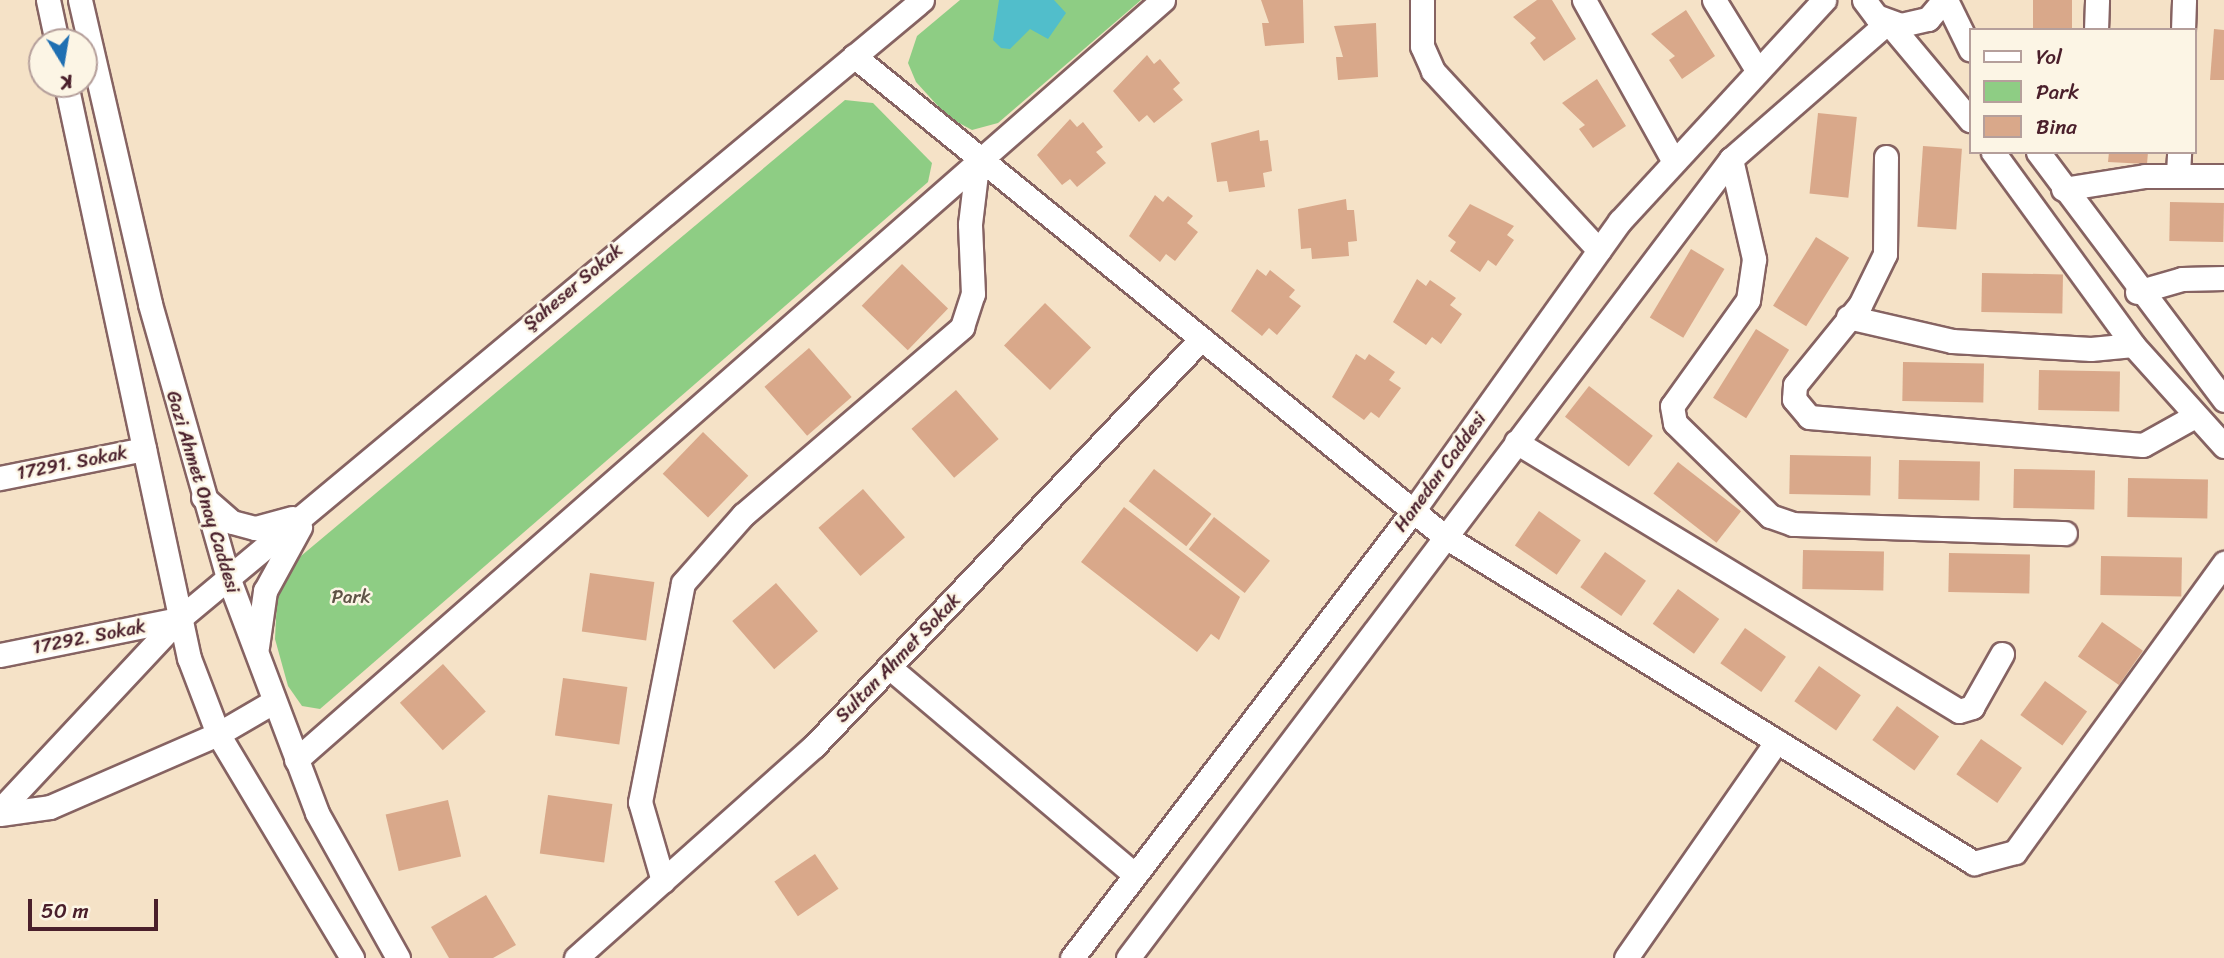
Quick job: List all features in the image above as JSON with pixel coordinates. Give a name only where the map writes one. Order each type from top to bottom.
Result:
[{"type":"street","points":[[48,0],[54,28]]},
{"type":"street","name":"Gazi Ahmet Onay Caddesi","points":[[80,0],[201,496],[273,702],[333,848],[398,958]]},
{"type":"street","name":"Şaheser Sokak","points":[[0,812],[178,619],[922,0]]},
{"type":"street","points":[[296,760],[978,157],[1163,0]]},
{"type":"street","points":[[1422,0],[1422,46],[1433,71],[1599,250]]},
{"type":"street","points":[[1584,0],[1674,162]]},
{"type":"street","points":[[1714,0],[1758,70]]},
{"type":"street","name":"Hanedan Caddesi","points":[[1072,958],[1413,511],[1599,250],[1674,162],[1824,0]]},
{"type":"street","points":[[1864,0],[1888,22],[1968,118]]},
{"type":"street","points":[[1128,958],[1731,159],[1888,22],[1915,24],[1945,0],[1968,45]]},
{"type":"street","points":[[2096,28],[2097,0]]},
{"type":"street","points":[[2183,28],[2184,0]]},
{"type":"street","points":[[854,56],[1444,536],[1975,863],[1996,861],[2015,852],[2224,563]]},
{"type":"street","name":"Gazi Ahmet Onay Caddesi","points":[[69,98],[178,619],[218,734],[352,958]]},
{"type":"street","points":[[1994,154],[2133,345],[2224,446]]},
{"type":"street","points":[[2039,154],[2137,292],[2224,400]]},
{"type":"street","points":[[663,881],[640,802],[683,583],[743,515],[962,327],[973,294],[970,224],[978,157]]},
{"type":"street","points":[[1886,157],[1885,254],[1848,317],[1795,385],[1794,399],[1809,417],[2143,445],[2196,416]]},
{"type":"street","points":[[1731,159],[1754,259],[1748,300],[1671,407],[1675,423],[1770,516],[1793,524],[2065,533]]},
{"type":"street","points":[[2063,189],[2178,163],[2224,176]]},
{"type":"street","points":[[2137,292],[2182,279],[2224,278]]},
{"type":"street","points":[[1848,317],[1952,341],[2091,349],[2133,345]]},
{"type":"street","name":"Sultan Ahmet Sokak","points":[[576,958],[814,746],[1202,339]]},
{"type":"street","points":[[1516,442],[1959,711],[1972,707],[2002,654]]},
{"type":"street","name":"17291. Sokak","points":[[0,478],[144,449]]},
{"type":"street","points":[[201,496],[232,522],[255,528],[311,510]]},
{"type":"street","points":[[257,657],[265,591],[311,510]]},
{"type":"street","name":"17292. Sokak","points":[[0,655],[178,619]]},
{"type":"street","points":[[889,667],[1135,875]]},
{"type":"street","points":[[0,812],[50,807],[218,734],[273,702]]},
{"type":"street","points":[[1626,958],[1777,741]]},
{"type":"green space","points":[[960,0],[1141,0],[998,123],[972,130],[948,117],[916,82],[908,63],[917,36]]},
{"type":"green space","name":"Park","points":[[845,100],[873,103],[932,163],[928,182],[320,709],[302,706],[288,686],[275,639],[277,599],[295,561]]},
{"type":"water","points":[[999,0],[1054,0],[1066,13],[1048,39],[1030,29],[1010,49],[1001,48],[993,40]]},
{"type":"building","points":[[1261,0],[1303,0],[1304,43],[1265,46],[1262,23],[1269,23]]},
{"type":"building","points":[[1537,0],[1552,0],[1576,39],[1544,61],[1530,43],[1536,38],[1513,17]]},
{"type":"building","points":[[2033,0],[2072,0],[2072,28],[2033,28]]},
{"type":"building","points":[[1686,10],[1715,56],[1682,79],[1669,60],[1675,56],[1651,34]]},
{"type":"building","points":[[1376,23],[1378,77],[1338,80],[1336,57],[1343,57],[1334,26]]},
{"type":"building","points":[[2214,29],[2224,30],[2224,80],[2210,80]]},
{"type":"building","points":[[1147,55],[1154,64],[1160,59],[1180,83],[1173,89],[1183,100],[1154,123],[1147,115],[1139,122],[1113,91]]},
{"type":"building","points":[[1597,79],[1626,126],[1593,148],[1579,129],[1585,125],[1562,103]]},
{"type":"building","points":[[1818,113],[1857,117],[1848,198],[1810,194]]},
{"type":"building","points":[[1070,119],[1077,127],[1083,122],[1103,147],[1096,152],[1106,163],[1077,187],[1070,179],[1062,185],[1037,155]]},
{"type":"building","points":[[1259,130],[1260,141],[1268,140],[1272,171],[1263,173],[1265,187],[1229,192],[1227,181],[1217,182],[1211,143]]},
{"type":"building","points":[[1923,146],[1962,149],[1956,230],[1917,227]]},
{"type":"building","points":[[2109,154],[2148,154],[2147,164],[2108,162]]},
{"type":"building","points":[[1155,195],[1163,202],[1168,196],[1193,216],[1187,223],[1198,232],[1175,261],[1166,254],[1160,262],[1129,236]]},
{"type":"building","points":[[1346,199],[1347,210],[1354,210],[1357,241],[1348,242],[1349,256],[1312,259],[1311,248],[1301,249],[1298,209]]},
{"type":"building","points":[[2170,202],[2224,203],[2223,242],[2169,241]]},
{"type":"building","points":[[1470,204],[1514,226],[1507,235],[1514,240],[1496,266],[1488,260],[1480,272],[1450,251],[1456,242],[1448,236]]},
{"type":"building","points":[[1816,237],[1849,258],[1806,326],[1773,306]]},
{"type":"building","points":[[1691,249],[1724,269],[1683,338],[1650,318]]},
{"type":"building","points":[[902,264],[948,308],[908,350],[862,306]]},
{"type":"building","points":[[1257,269],[1266,276],[1270,270],[1295,290],[1289,297],[1301,306],[1277,335],[1269,328],[1262,336],[1231,311]]},
{"type":"building","points":[[1982,273],[2063,274],[2062,313],[1981,312]]},
{"type":"building","points":[[1417,279],[1426,286],[1430,280],[1456,298],[1450,305],[1462,314],[1441,344],[1432,337],[1426,345],[1393,322]]},
{"type":"building","points":[[1045,303],[1091,347],[1050,390],[1004,345]]},
{"type":"building","points":[[1756,329],[1789,350],[1746,418],[1713,398]]},
{"type":"building","points":[[809,348],[852,397],[807,436],[764,387]]},
{"type":"building","points":[[1356,354],[1365,360],[1369,354],[1395,372],[1389,380],[1401,388],[1379,418],[1371,412],[1364,420],[1332,397]]},
{"type":"building","points":[[1903,362],[1984,363],[1983,402],[1902,401]]},
{"type":"building","points":[[2039,370],[2120,371],[2119,411],[2038,410]]},
{"type":"building","points":[[1589,386],[1653,436],[1629,467],[1565,417]]},
{"type":"building","points":[[956,390],[999,439],[954,478],[911,429]]},
{"type":"building","points":[[703,432],[748,476],[708,517],[663,474]]},
{"type":"building","points":[[1790,455],[1871,456],[1870,495],[1789,494]]},
{"type":"building","points":[[1899,460],[1980,461],[1979,500],[1898,499]]},
{"type":"building","points":[[1678,462],[1741,511],[1716,543],[1653,494]]},
{"type":"building","points":[[1154,469],[1212,514],[1186,546],[1129,501]]},
{"type":"building","points":[[2014,469],[2095,470],[2094,509],[2013,508]]},
{"type":"building","points":[[2128,478],[2208,479],[2207,518],[2127,517]]},
{"type":"building","points":[[863,489],[905,537],[860,576],[818,528]]},
{"type":"building","points":[[1124,507],[1240,597],[1219,640],[1211,634],[1197,652],[1081,562]]},
{"type":"building","points":[[1539,511],[1581,540],[1557,575],[1515,545]]},
{"type":"building","points":[[1214,517],[1270,561],[1245,593],[1189,549]]},
{"type":"building","points":[[1803,550],[1884,551],[1883,590],[1802,589]]},
{"type":"building","points":[[1605,552],[1646,581],[1621,616],[1580,587]]},
{"type":"building","points":[[1949,553],[2030,554],[2029,593],[1948,592]]},
{"type":"building","points":[[2101,556],[2182,557],[2181,596],[2100,595]]},
{"type":"building","points":[[590,573],[654,582],[646,640],[582,631]]},
{"type":"building","points":[[776,583],[818,631],[774,669],[732,621]]},
{"type":"building","points":[[1678,589],[1719,619],[1694,654],[1653,624]]},
{"type":"building","points":[[2102,622],[2143,651],[2119,685],[2078,656]]},
{"type":"building","points":[[1745,628],[1786,657],[1761,692],[1720,663]]},
{"type":"building","points":[[443,664],[486,712],[443,750],[400,703]]},
{"type":"building","points":[[1819,666],[1861,695],[1836,730],[1794,701]]},
{"type":"building","points":[[563,678],[627,687],[619,744],[555,735]]},
{"type":"building","points":[[2045,681],[2087,712],[2062,746],[2020,715]]},
{"type":"building","points":[[1897,706],[1939,737],[1914,771],[1872,740]]},
{"type":"building","points":[[1981,739],[2022,768],[1997,803],[1956,774]]},
{"type":"building","points":[[548,795],[612,804],[604,862],[540,853]]},
{"type":"building","points":[[448,800],[461,857],[399,871],[386,814]]},
{"type":"building","points":[[815,854],[838,889],[798,916],[774,881]]},
{"type":"building","points":[[486,895],[516,945],[493,958],[449,958],[431,927]]}]
